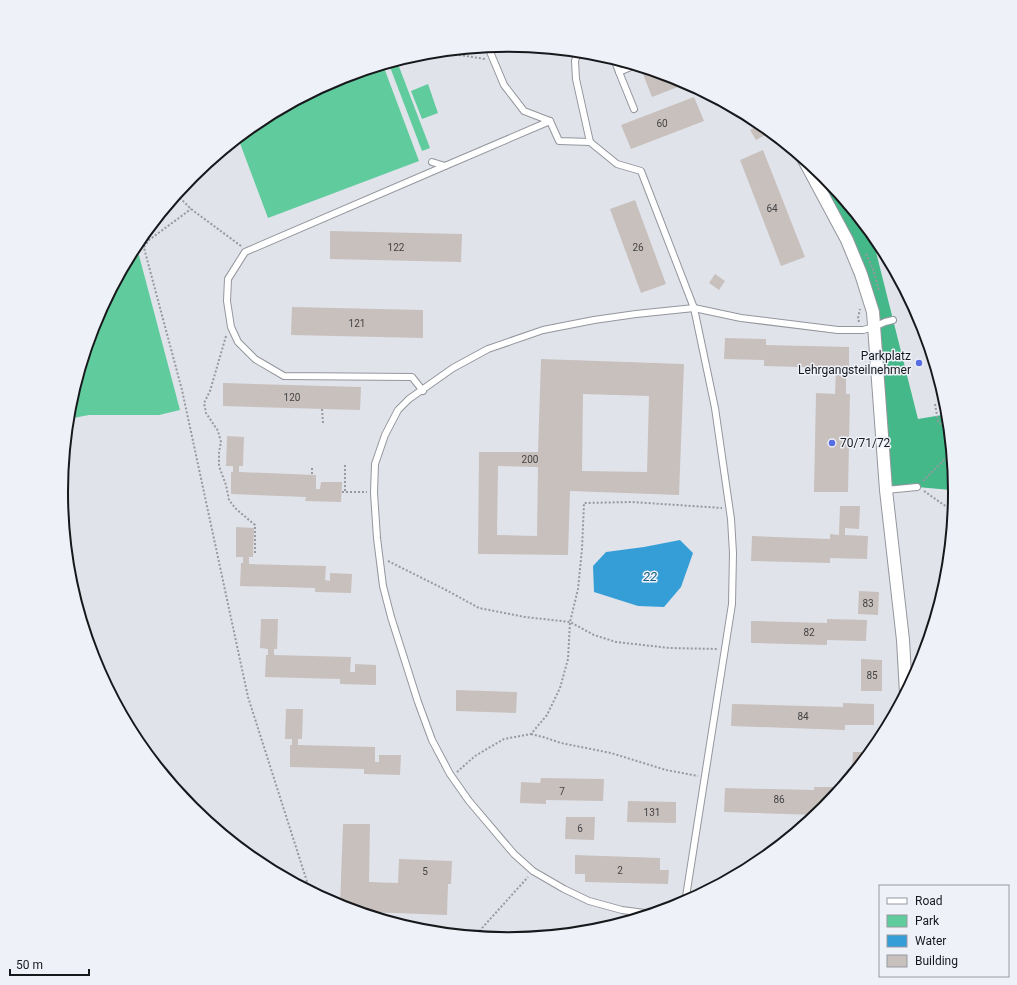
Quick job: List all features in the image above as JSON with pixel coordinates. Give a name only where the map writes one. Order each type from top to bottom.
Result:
[{"type":"street","points":[[810,172],[850,247],[861,274],[873,312],[868,329],[903,640],[905,684]]},
{"type":"lane","points":[[490,53],[504,85],[524,111],[550,122],[559,140],[590,142],[617,164],[641,171],[694,308],[715,408],[730,508],[733,553],[732,604],[686,895]]},
{"type":"lane","points":[[576,57],[576,79],[590,142]]},
{"type":"lane","points":[[616,65],[634,109]]},
{"type":"lane","points":[[619,72],[627,68]]},
{"type":"lane","points":[[423,390],[412,378],[284,376],[255,359],[238,342],[232,326],[227,301],[228,279],[245,252],[550,122]]},
{"type":"lane","points":[[432,162],[445,166]]},
{"type":"lane","points":[[641,913],[622,910],[589,901],[533,872],[514,854],[469,801],[452,777],[432,740],[418,702],[391,617],[383,586],[377,538],[374,493],[375,464],[385,435],[398,410],[409,400],[453,368],[488,349],[543,330],[594,320],[694,308],[741,318],[838,330],[868,329],[893,320]]},
{"type":"lane","points":[[886,490],[917,487]]},
{"type":"path","points":[[460,55],[483,59],[492,57]]},
{"type":"path","points":[[180,198],[191,209],[248,251]]},
{"type":"path","points":[[191,209],[149,240],[144,248],[182,390],[248,696],[308,885]]},
{"type":"path","points":[[862,305],[858,318],[868,329]]},
{"type":"path","points":[[231,321],[210,391],[204,403],[206,413],[218,430],[221,442],[219,466],[226,485],[228,500],[255,525],[255,554]]},
{"type":"path","points":[[935,404],[938,421],[944,427]]},
{"type":"path","points":[[322,409],[323,423]]},
{"type":"path","points":[[947,457],[917,487],[948,508]]},
{"type":"path","points":[[345,465],[345,492]]},
{"type":"path","points":[[312,466],[312,474]]},
{"type":"path","points":[[342,492],[374,493]]},
{"type":"path","points":[[531,734],[547,715],[560,688],[568,659],[570,622],[578,589],[584,503],[632,502],[730,508]]},
{"type":"path","points":[[379,557],[479,608],[525,617],[570,622],[594,634],[616,642],[670,648],[725,649]]},
{"type":"path","points":[[452,777],[475,756],[504,739],[531,734],[612,753],[666,770],[705,778]]},
{"type":"path","points":[[479,932],[533,872]]},
{"type":"green space","points":[[399,66],[430,148],[422,151],[390,68]]},
{"type":"green space","points":[[385,70],[419,161],[268,218],[240,143],[288,111],[314,97],[367,75]]},
{"type":"green space","points":[[428,84],[438,113],[422,119],[411,91]]},
{"type":"green space","points":[[810,171],[840,202],[875,248],[918,419],[942,415],[948,464],[949,490],[917,487],[886,490],[874,327],[861,274]]},
{"type":"green space","points":[[139,254],[180,410],[159,415],[89,415],[74,418],[83,378],[91,351],[113,298]]},
{"type":"water","name":"22","points":[[680,540],[693,553],[681,587],[664,607],[638,606],[594,592],[593,566],[606,552]]},
{"type":"building","points":[[643,74],[650,75],[679,87],[652,97]]},
{"type":"building","points":[[694,97],[704,121],[631,149],[621,125]]},
{"type":"building","points":[[755,127],[766,135],[756,140],[750,130]]},
{"type":"building","points":[[763,150],[805,257],[781,266],[740,160]]},
{"type":"building","points":[[635,200],[666,284],[641,293],[610,209]]},
{"type":"building","points":[[330,231],[462,234],[461,262],[330,259]]},
{"type":"building","points":[[715,274],[725,281],[719,290],[709,283]]},
{"type":"building","points":[[292,307],[423,310],[423,338],[291,335]]},
{"type":"building","name":"70/71/72","points":[[725,338],[766,339],[766,345],[849,347],[849,368],[846,367],[846,394],[850,394],[848,492],[814,492],[816,393],[835,394],[836,368],[764,366],[764,360],[724,359]]},
{"type":"building","points":[[541,359],[684,364],[679,495],[570,491],[568,555],[478,554],[479,452],[538,452]],"holes":[[[583,394],[649,396],[647,472],[582,471]],[[498,466],[538,467],[537,536],[497,535]]]},
{"type":"building","points":[[223,383],[361,387],[360,410],[223,406]]},
{"type":"building","points":[[227,436],[244,437],[243,466],[239,466],[239,472],[316,475],[316,489],[320,489],[321,482],[342,482],[341,502],[305,501],[306,497],[231,494],[231,472],[233,472],[233,466],[226,466]]},
{"type":"building","points":[[840,506],[860,506],[859,529],[845,528],[845,535],[868,536],[867,559],[830,558],[830,563],[751,561],[752,536],[830,539],[830,534],[839,535]]},
{"type":"building","points":[[236,527],[254,528],[253,557],[249,557],[249,564],[326,566],[325,580],[330,581],[330,573],[352,574],[351,593],[315,592],[315,588],[240,586],[241,563],[243,563],[243,557],[236,557]]},
{"type":"building","points":[[859,591],[879,592],[878,615],[858,614]]},
{"type":"building","points":[[261,619],[278,619],[277,649],[274,649],[274,655],[351,657],[350,672],[355,672],[355,664],[376,665],[376,685],[340,684],[340,679],[265,677],[266,655],[268,655],[268,649],[260,648]]},
{"type":"building","points":[[827,619],[867,620],[866,641],[827,640],[827,645],[751,643],[751,621],[827,623]]},
{"type":"building","points":[[861,659],[882,660],[882,691],[861,691]]},
{"type":"building","points":[[456,690],[517,692],[516,713],[456,711]]},
{"type":"building","points":[[843,703],[874,704],[874,725],[845,725],[845,730],[731,726],[732,704],[843,707]]},
{"type":"building","points":[[286,709],[303,709],[302,739],[298,739],[298,745],[375,747],[375,762],[379,762],[379,755],[401,755],[400,775],[364,774],[364,769],[290,767],[290,745],[292,745],[292,739],[285,739]]},
{"type":"building","points":[[853,752],[864,752],[858,761],[852,768]]},
{"type":"building","points":[[541,778],[604,779],[603,801],[546,800],[546,804],[520,803],[521,782],[540,783]]},
{"type":"building","points":[[814,787],[836,787],[809,815],[724,812],[725,788],[814,790]]},
{"type":"building","points":[[628,801],[676,802],[676,823],[627,822]]},
{"type":"building","points":[[566,817],[595,817],[594,840],[565,839]]},
{"type":"building","points":[[343,824],[370,824],[369,882],[398,883],[399,859],[452,861],[451,884],[448,884],[447,915],[375,912],[340,899]]},
{"type":"building","points":[[575,855],[660,858],[660,870],[669,870],[668,884],[585,882],[585,874],[575,874]]},
{"type":"place","name":"Parkplatz Lehrgangsteilnehmer","points":[[919,363]]},
{"type":"place","name":"70/71/72","points":[[832,443]]}]
